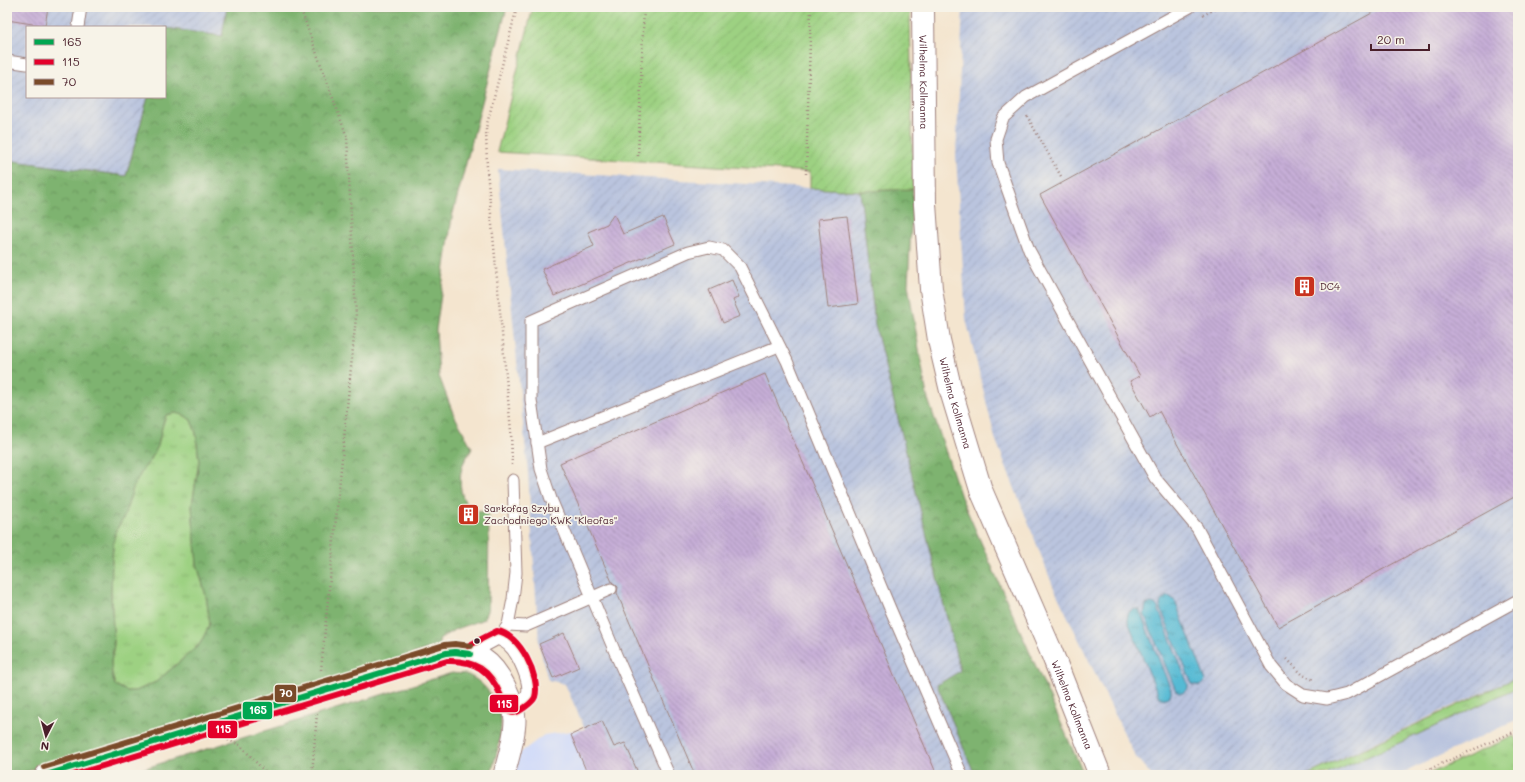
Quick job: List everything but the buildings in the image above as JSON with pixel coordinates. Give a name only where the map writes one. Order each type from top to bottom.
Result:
[{"type":"street","name":"Wilhelma Kollmanna","points":[[923,7],[926,223],[930,289],[938,340],[951,391],[981,490],[1051,651],[1100,775]]},
{"type":"street","points":[[46,775],[446,653],[455,652],[470,654],[482,659],[491,666],[505,687],[512,705],[514,727],[504,775]]},
{"type":"lane","points":[[78,26],[81,7]]},
{"type":"lane","points":[[1190,7],[1026,97],[1003,118],[996,139],[998,163],[1029,250],[1155,478],[1198,528],[1271,666],[1286,684],[1303,695],[1327,699],[1347,694],[1518,600]]},
{"type":"lane","points":[[7,61],[26,64]]},
{"type":"lane","points":[[669,775],[617,657],[541,469],[531,400],[531,321],[688,252],[710,247],[723,250],[740,267],[787,361],[962,775]]},
{"type":"lane","points":[[537,443],[779,346]]},
{"type":"lane","points":[[470,654],[498,639],[508,625],[511,614],[516,573],[513,480]]},
{"type":"lane","points":[[508,625],[526,626],[611,589]]},
{"type":"lane","points":[[498,639],[510,646],[517,658],[528,686],[527,693],[521,701],[512,705]]},
{"type":"path","points":[[300,7],[347,137],[356,317],[312,775]]},
{"type":"path","points":[[513,480],[511,431],[488,170],[486,128],[517,7]]},
{"type":"path","points":[[638,156],[644,7]]},
{"type":"path","points":[[806,174],[811,7]]},
{"type":"path","points":[[1198,18],[1219,7]]},
{"type":"path","points":[[1021,116],[1026,113],[1062,178]]},
{"type":"path","points":[[1283,654],[1303,675],[1316,681]]},
{"type":"path","points":[[1416,775],[1518,730]]},
{"type":"path","points":[[223,738],[240,746],[268,775]]},
{"type":"shaded area","points":[[7,7],[227,7],[222,36],[167,28],[166,30],[166,26],[26,26],[26,98],[148,98],[126,176],[7,160]]},
{"type":"shaded area","points":[[963,7],[1518,7],[1518,677],[1450,707],[1306,775],[1151,775],[1135,756],[1053,586],[995,438],[966,319],[956,156]]},
{"type":"shaded area","points":[[498,169],[860,191],[875,325],[960,671],[937,685],[975,775],[639,775],[625,743],[614,747],[602,721],[585,729],[565,684],[548,680],[539,644],[528,473]]},
{"type":"shaded area","points":[[1518,687],[1518,719],[1405,772],[1398,775],[1326,775],[1406,740]]},
{"type":"shaded area","points":[[602,721],[614,747],[625,743],[639,775],[514,775],[520,753],[544,735],[585,729]]},
{"type":"green space","points":[[227,7],[507,7],[452,217],[436,330],[439,376],[453,413],[472,448],[462,467],[460,485],[463,497],[468,506],[459,507],[460,518],[476,518],[476,510],[486,513],[489,517],[488,608],[484,619],[454,630],[439,639],[440,645],[312,686],[15,775],[7,775],[7,160],[126,176],[148,98],[166,98],[166,28],[222,36]],"holes":[[[175,413],[184,415],[191,420],[196,433],[199,462],[192,505],[197,564],[206,596],[210,624],[200,644],[156,682],[136,691],[127,691],[115,685],[112,675],[111,662],[114,644],[111,595],[112,557],[115,532],[124,517],[133,488],[158,446],[166,415]]]},
{"type":"green space","points":[[533,7],[910,7],[913,189],[860,191],[810,188],[810,172],[497,152]]},
{"type":"green space","points":[[913,189],[908,285],[927,396],[961,497],[1084,775],[975,775],[937,685],[960,671],[875,325],[860,191]]},
{"type":"green space","points":[[175,413],[184,415],[191,420],[196,433],[199,462],[192,505],[193,520],[197,564],[206,596],[210,624],[200,644],[156,682],[136,691],[127,691],[115,685],[112,675],[111,662],[114,644],[111,595],[112,557],[115,532],[124,517],[133,488],[158,446],[166,415]]},
{"type":"green space","points":[[452,673],[465,674],[472,677],[484,686],[489,692],[500,713],[501,727],[498,748],[491,775],[123,775]]},
{"type":"green space","points":[[1518,677],[1518,687],[1406,740],[1326,775],[1307,775]]},
{"type":"green space","points":[[1514,736],[1518,740],[1518,775],[1426,775]]},
{"type":"water","points":[[1168,596],[1175,601],[1205,678],[1205,681],[1200,686],[1192,684],[1160,607],[1162,600]]},
{"type":"water","points":[[1151,603],[1155,604],[1158,608],[1188,684],[1188,688],[1183,693],[1176,691],[1144,614],[1146,605]]},
{"type":"water","points":[[1134,609],[1139,610],[1141,614],[1171,690],[1169,697],[1159,697],[1127,619],[1128,613]]},
{"type":"transit line","name":"115","points":[[73,775],[447,661],[466,662],[480,668],[492,679],[505,707],[510,712],[514,713],[519,711],[533,700],[536,689],[535,679],[526,657],[513,639],[497,631],[468,646]]},
{"type":"transit line","name":"70","points":[[44,767],[444,645],[455,644],[471,646]]},
{"type":"transit line","name":"165","points":[[46,775],[446,653],[455,652],[470,654]]},
{"type":"place","name":"DC4","points":[[1304,286]]},
{"type":"place","name":"Sarkofag Szybu Zachodniego KWK \"Kleofas\"","points":[[468,514]]}]
